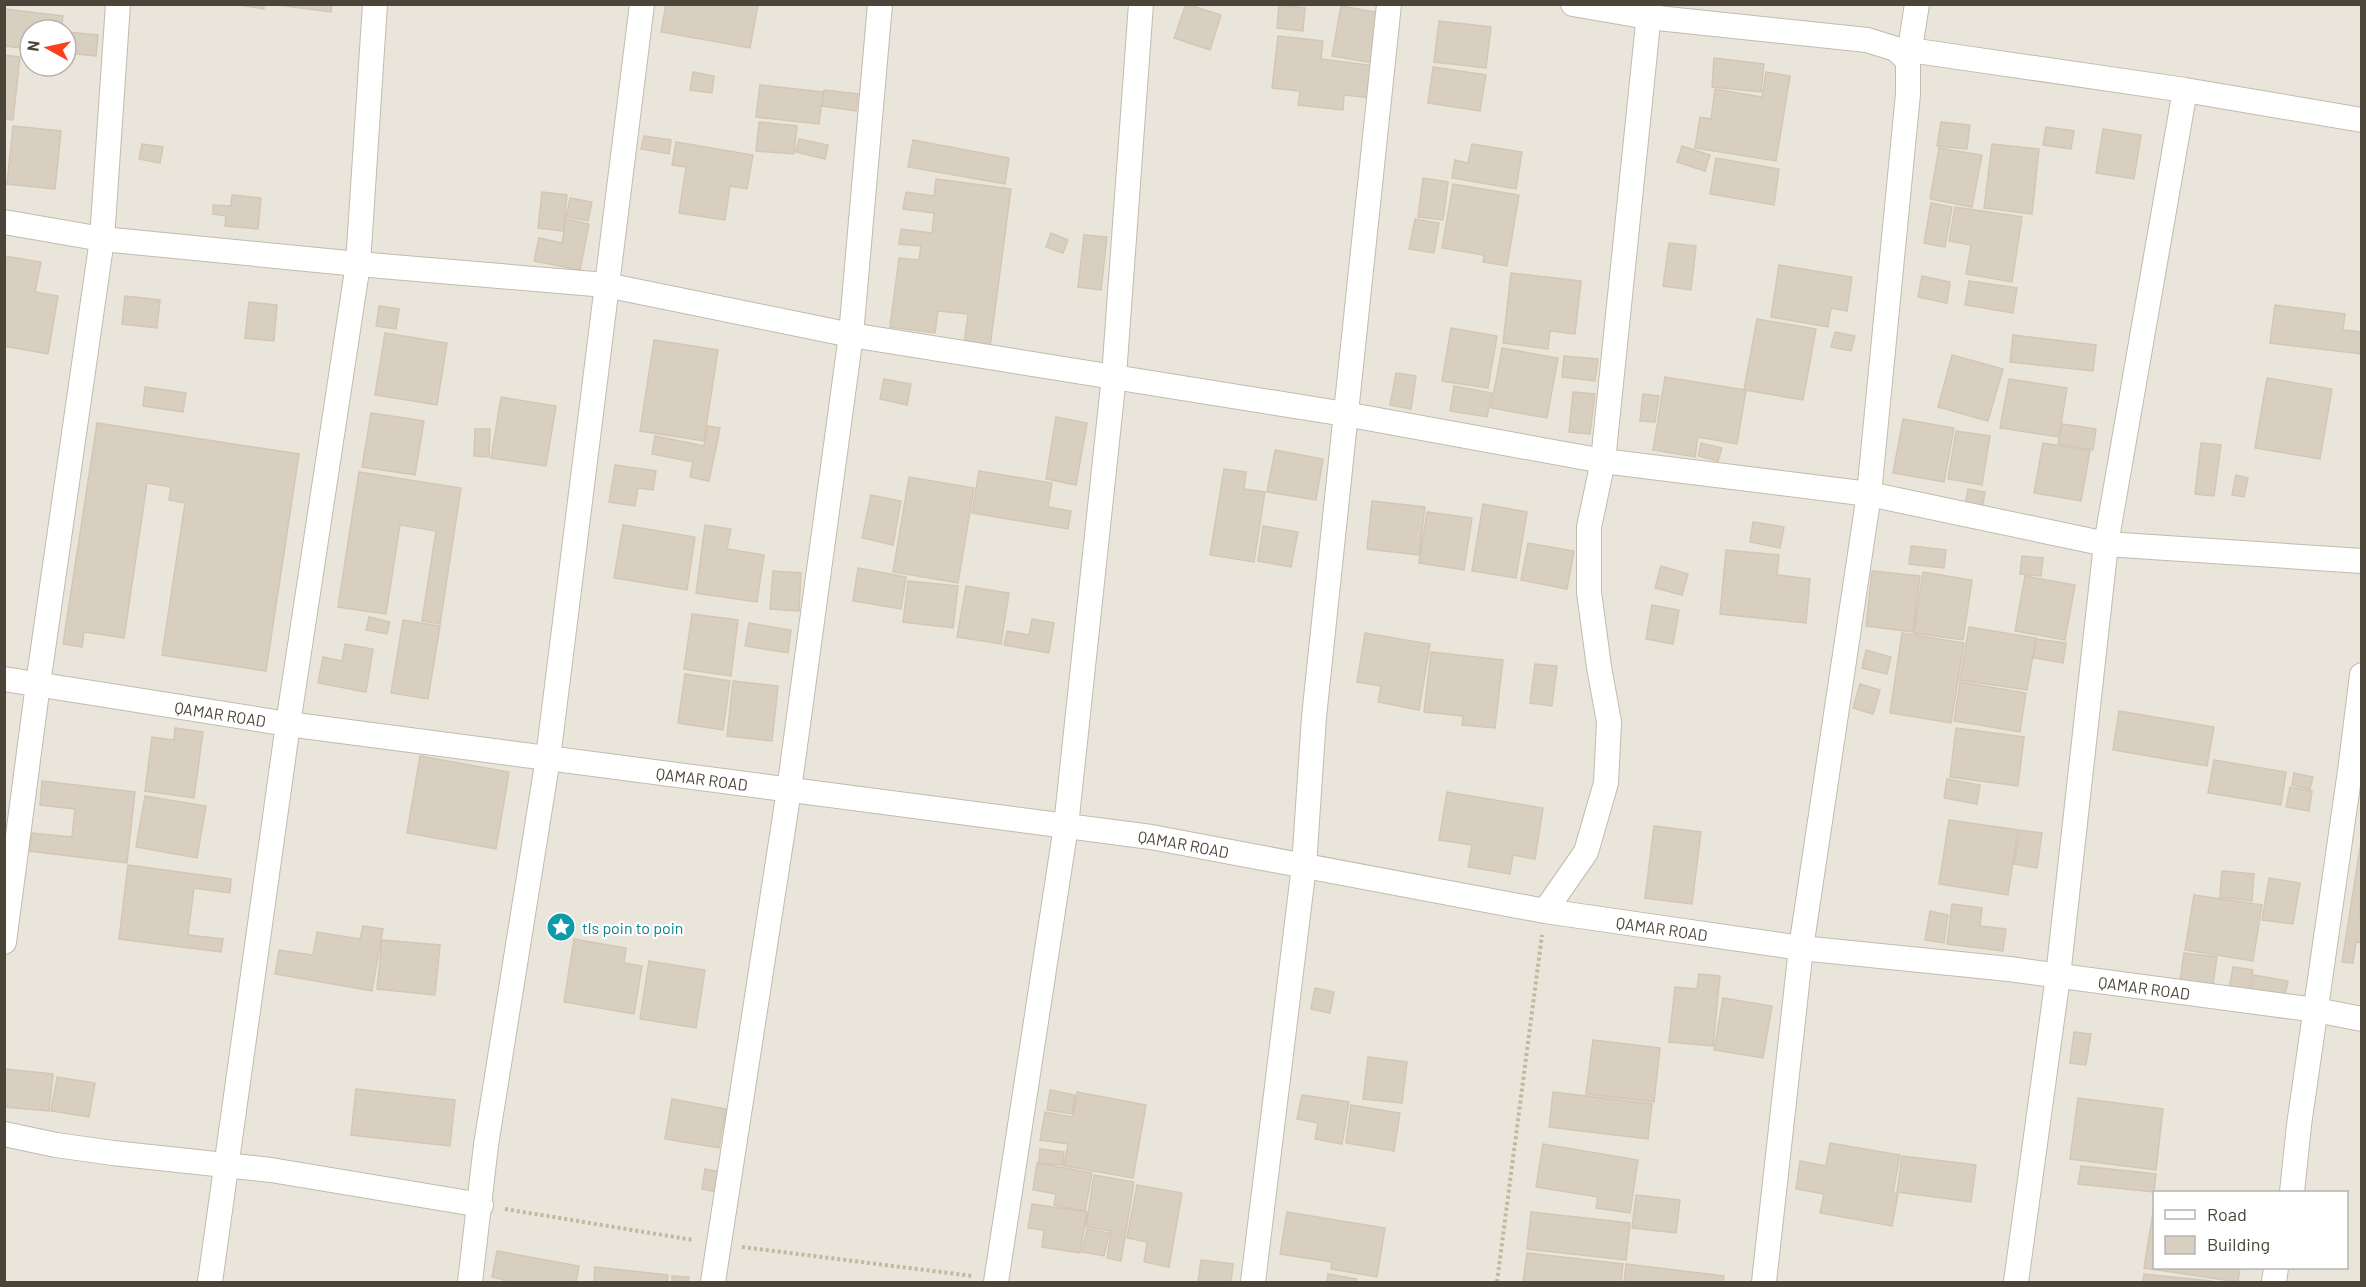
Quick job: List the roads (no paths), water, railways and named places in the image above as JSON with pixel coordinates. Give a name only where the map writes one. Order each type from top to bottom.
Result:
[{"type":"street","points":[[4,942],[38,684],[102,239],[118,4]]},
{"type":"street","points":[[210,1282],[288,724],[358,264],[375,4]]},
{"type":"street","points":[[470,1282],[491,1109],[548,758],[642,4]]},
{"type":"street","points":[[713,1282],[789,790],[850,335],[880,4]]},
{"type":"street","points":[[997,1281],[1066,826],[1114,376],[1142,4]]},
{"type":"street","points":[[1253,1282],[1304,866],[1314,717],[1389,4]]},
{"type":"street","points":[[1573,4],[1649,11],[1867,40],[1909,55],[2185,90],[2361,120]]},
{"type":"street","points":[[1764,1282],[1801,948],[1869,494],[1908,94],[1909,55],[1917,4]]},
{"type":"street","points":[[1545,911],[1586,852],[1606,783],[1610,722],[1599,667],[1589,592],[1588,527],[1603,461],[1649,11]]},
{"type":"street","points":[[2016,1282],[2058,976],[2106,544],[2185,90]]},
{"type":"street","points":[[4,222],[102,239],[606,285],[850,335],[1346,414],[1603,461],[1869,494],[2106,544],[2361,561]]},
{"type":"street","points":[[2292,1191],[2299,1125],[2361,675]]},
{"type":"street","name":"QAMAR ROAD","points":[[4,679],[288,724],[1151,837],[1545,911],[1801,948],[1938,961],[2058,976],[2316,1010],[2361,1019]]},
{"type":"street","points":[[4,1134],[113,1153],[166,1160],[228,1164],[481,1205]]},
{"type":"place","name":"tls poin to poin","points":[[561,927]]}]
